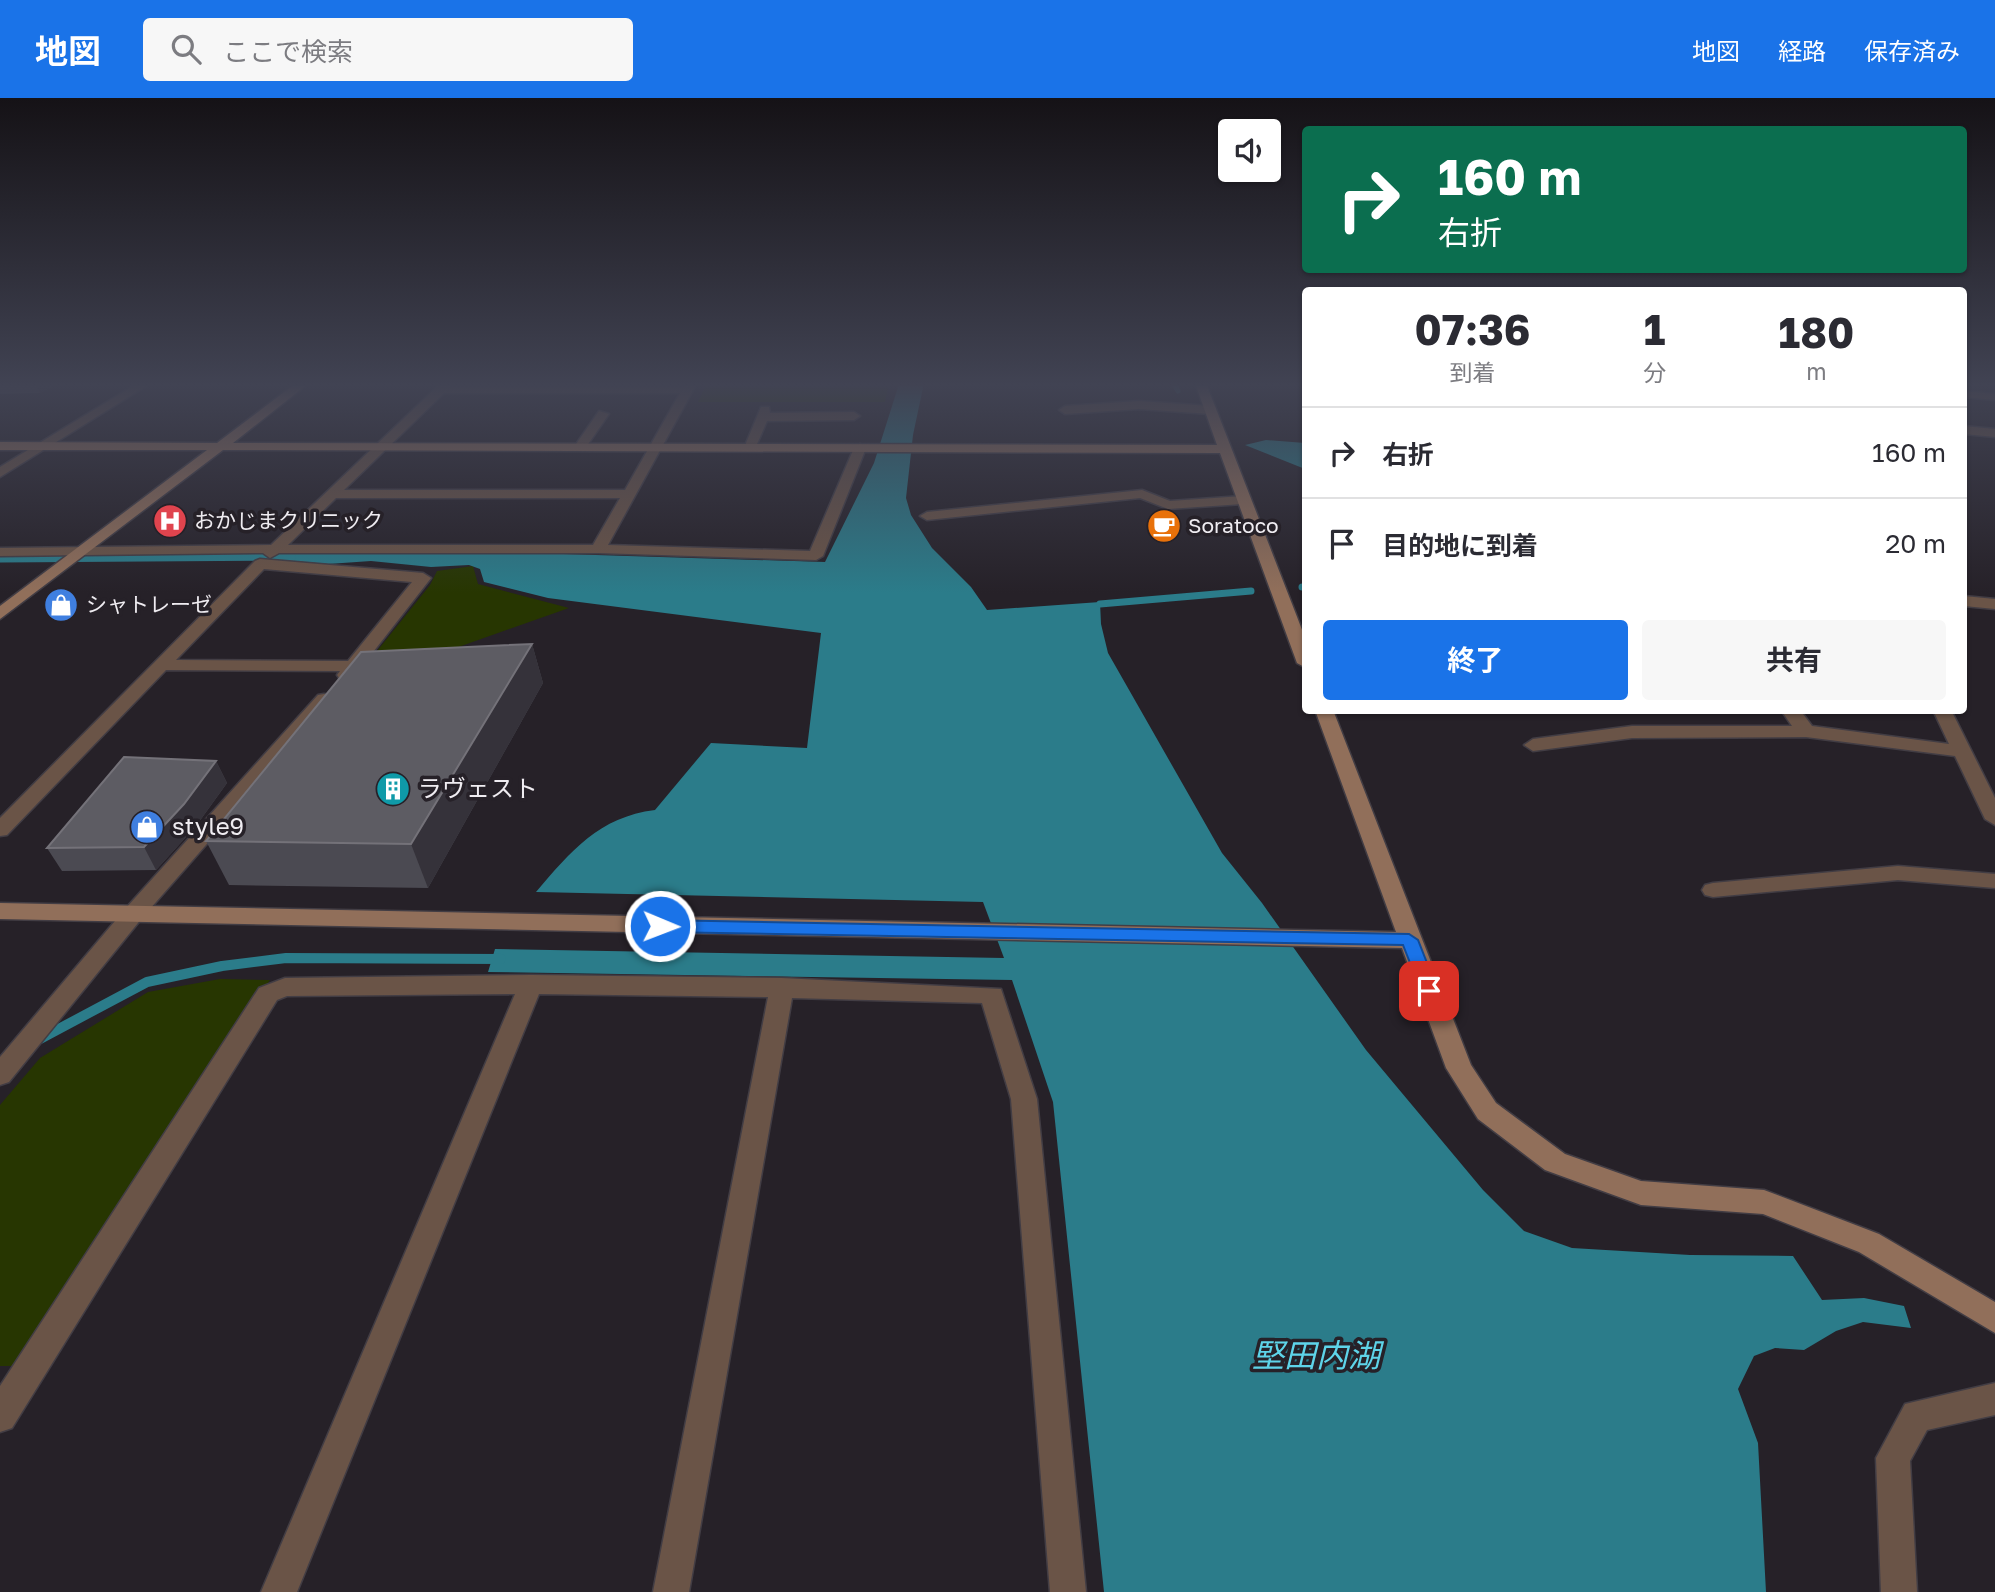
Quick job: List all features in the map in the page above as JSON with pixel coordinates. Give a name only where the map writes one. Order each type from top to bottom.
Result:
[{"type":"street","points":[[0,473],[34,453]]},
{"type":"street","points":[[0,614],[215,453]]},
{"type":"street","points":[[0,830],[275,548],[376,453]]},
{"type":"street","points":[[598,549],[652,453]]},
{"type":"street","points":[[0,552],[275,548],[598,549],[816,556],[858,453]]},
{"type":"street","points":[[1225,453],[1302,653]]},
{"type":"street","points":[[331,494],[630,494]]},
{"type":"street","points":[[927,516],[1142,494],[1168,505],[1243,500]]},
{"type":"street","points":[[4,1065],[134,913],[354,666],[423,578],[260,564]]},
{"type":"street","points":[[1967,601],[1995,604]]},
{"type":"street","points":[[162,665],[354,666]]},
{"type":"street","points":[[1325,714],[1459,1068],[1487,1111],[1555,1162],[1640,1194],[1764,1202],[1869,1243],[1995,1319]]},
{"type":"street","points":[[1793,714],[1806,731]]},
{"type":"street","points":[[1944,714],[1995,819]]},
{"type":"street","points":[[1534,746],[1632,732],[1806,731],[1960,751]]},
{"type":"street","points":[[1713,890],[1898,873],[1995,881]]},
{"type":"street","points":[[0,911],[1409,940]]},
{"type":"street","points":[[279,1592],[531,984]]},
{"type":"street","points":[[0,1416],[11,1382],[268,994],[285,987],[531,984],[782,987],[992,995],[1024,1099],[1068,1592]]},
{"type":"street","points":[[671,1592],[782,987]]},
{"type":"street","points":[[1899,1592],[1894,1458],[1917,1416],[1995,1399]]},
{"type":"green space","points":[[473,566],[478,584],[569,608],[416,662],[369,661],[430,585],[437,571]]},
{"type":"green space","points":[[220,979],[270,980],[13,1366],[0,1366],[0,1105],[40,1058],[148,992]]},
{"type":"water","name":"堅田内湖","points":[[877,453],[911,453],[906,498],[911,515],[932,548],[971,587],[987,610],[1100,602],[1101,624],[1108,653],[1222,853],[1262,903],[1366,1050],[1483,1190],[1524,1231],[1572,1248],[1690,1255],[1793,1256],[1822,1300],[1864,1298],[1904,1306],[1911,1328],[1863,1322],[1836,1331],[1804,1350],[1775,1348],[1754,1356],[1738,1389],[1758,1443],[1766,1592],[1104,1592],[1053,1102],[1012,980],[488,972],[495,949],[1004,958],[983,902],[536,892],[574,850],[602,828],[635,814],[655,810],[711,743],[807,748],[821,633],[548,598],[484,582],[480,569],[469,565],[431,567],[371,561],[328,564],[281,560],[286,553],[532,553],[825,562]]},
{"type":"water","points":[[1264,453],[1302,453],[1302,468]]},
{"type":"building","points":[[532,644],[411,844],[206,841],[361,652]]},
{"type":"building","points":[[124,757],[216,761],[184,804],[144,847],[47,848]]},
{"type":"waterway","points":[[0,559],[292,557]]},
{"type":"waterway","points":[[1100,604],[1251,591]]},
{"type":"waterway","points":[[38,1040],[147,982],[222,966],[286,958],[501,959]]},
{"type":"place","name":"おかじまクリニック","points":[[170,521]]},
{"type":"place","name":"Soratoco","points":[[1164,526]]},
{"type":"place","name":"シャトレーゼ","points":[[61,605]]},
{"type":"place","name":"ラヴェスト","points":[[393,789]]},
{"type":"place","name":"style9","points":[[147,827]]},
{"type":"route","points":[[660,926],[1409,940],[1429,991]]}]
